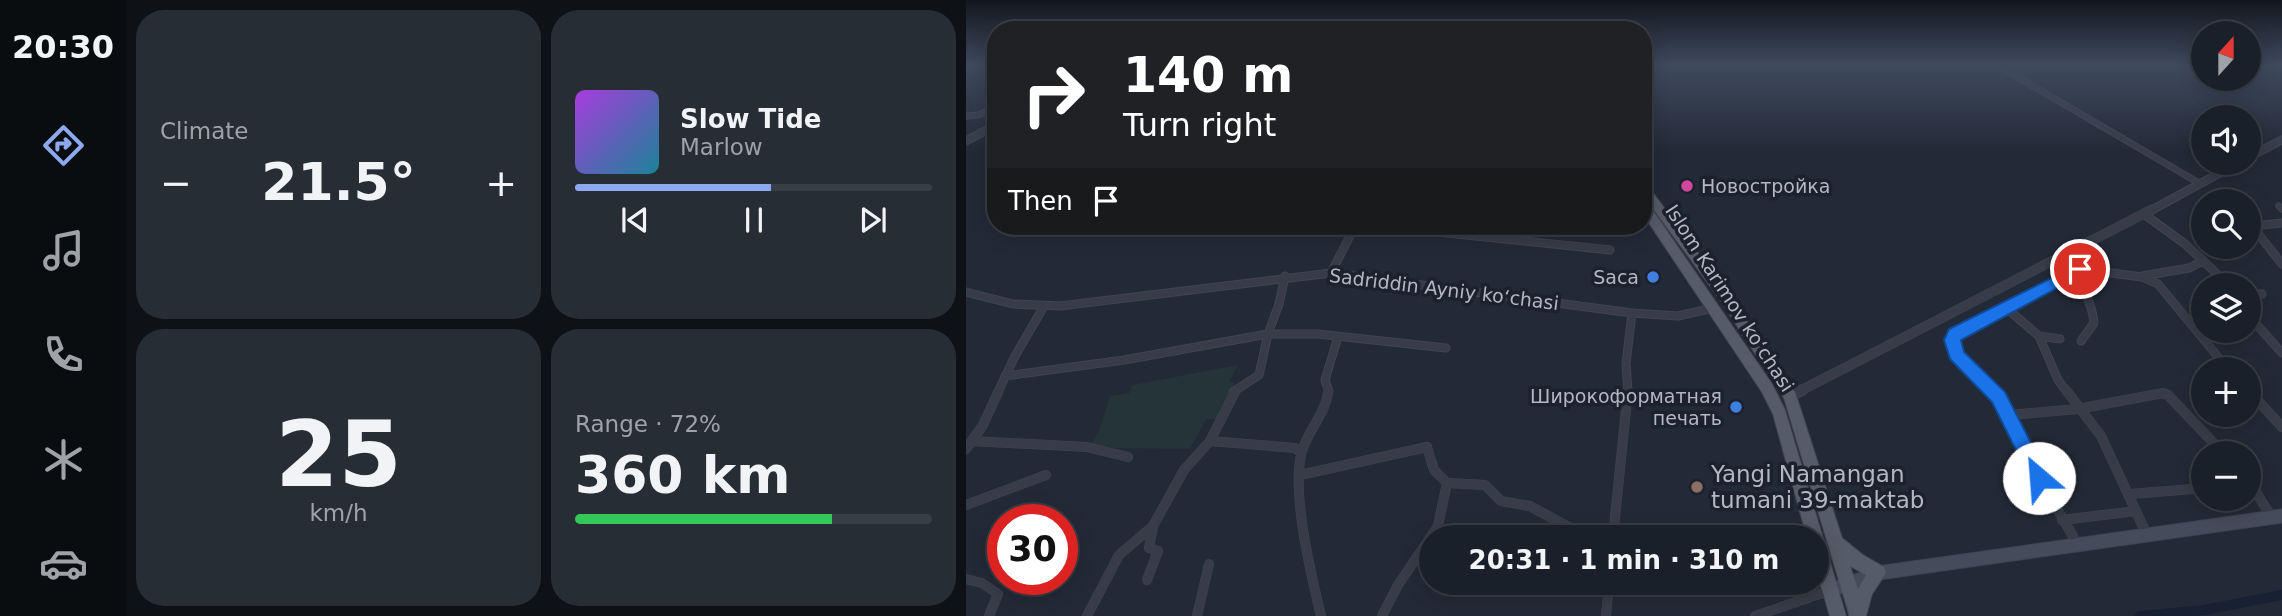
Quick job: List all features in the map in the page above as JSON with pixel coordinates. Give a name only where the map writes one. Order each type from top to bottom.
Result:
[{"type":"main road","name":"Islom Karimov koʻchasi","points":[[1652,199],[1723,295],[1790,396],[1858,615]]},
{"type":"main road","name":"Islom Karimov koʻchasi","points":[[1652,218],[1715,307],[1767,388],[1780,414],[1812,525]]},
{"type":"main road","points":[[1831,590],[1878,573],[2277,517]]},
{"type":"main road","points":[[1835,543],[1857,561],[1878,573]]},
{"type":"main road","points":[[1858,615],[1866,589],[1878,573]]},
{"type":"main road","name":"Islom Karimov koʻchasi","points":[[1829,583],[1838,616]]},
{"type":"street","points":[[2046,94],[2199,183]]},
{"type":"street","points":[[966,116],[979,115],[987,111]]},
{"type":"street","points":[[966,141],[987,130]]},
{"type":"street","points":[[2261,151],[2282,140]]},
{"type":"street","points":[[1790,396],[2076,251],[2215,175]]},
{"type":"street","points":[[2144,214],[2185,244],[2216,273]]},
{"type":"street","points":[[2261,224],[2282,223]]},
{"type":"street","points":[[1331,273],[1350,235]]},
{"type":"street","points":[[1466,235],[1611,250]]},
{"type":"street","points":[[2261,238],[2282,264]]},
{"type":"street","points":[[2076,251],[2076,272],[2093,306],[2094,323],[2081,341]]},
{"type":"street","points":[[2142,276],[2150,272],[2196,266],[2203,261]]},
{"type":"street","points":[[2078,545],[2028,458],[2010,415],[1999,397],[1956,355],[1952,347],[1955,334],[2076,272],[2142,276],[2157,282],[2172,296],[2219,357]]},
{"type":"street","name":"Sadriddin Ayniy koʻchasi","points":[[966,292],[1017,305],[1043,308],[1098,303],[1285,276],[1331,273],[1632,313],[1678,316],[1715,307]]},
{"type":"street","points":[[1147,580],[1158,551],[1149,548],[1153,526],[1184,470],[1210,440],[1233,392],[1259,375],[1285,276]]},
{"type":"street","points":[[966,449],[983,425],[1005,376],[1043,308]]},
{"type":"street","points":[[2006,308],[2039,336],[2057,380],[2101,436],[2148,536]]},
{"type":"street","points":[[1614,525],[1629,400],[1626,364],[1632,313]]},
{"type":"street","points":[[2261,330],[2282,354]]},
{"type":"street","points":[[1005,376],[1124,360],[1268,334],[1338,337],[1446,348]]},
{"type":"street","points":[[2039,336],[2060,339]]},
{"type":"street","points":[[1321,616],[1300,475],[1301,453],[1326,402],[1329,392],[1325,380],[1327,368],[1338,337]]},
{"type":"street","points":[[2010,415],[2078,410],[2163,393],[2212,441]]},
{"type":"street","points":[[2261,404],[2282,426]]},
{"type":"street","points":[[1210,440],[1256,446],[1284,446],[1295,448],[1301,453]]},
{"type":"street","points":[[972,441],[1087,447],[1128,457]]},
{"type":"street","points":[[1300,475],[1427,447],[1434,470],[1447,484],[1485,485],[1501,501],[1530,506],[1535,512],[1551,517],[1558,525]]},
{"type":"street","points":[[966,505],[1046,475]]},
{"type":"street","points":[[1382,616],[1398,585],[1438,526],[1447,484]]},
{"type":"street","points":[[2130,495],[2191,489]]},
{"type":"street","points":[[2261,497],[2277,517]]},
{"type":"street","points":[[2062,520],[2136,511]]},
{"type":"street","points":[[1087,616],[1119,555],[1153,526]]},
{"type":"street","points":[[1197,616],[1209,564]]},
{"type":"street","points":[[966,579],[982,583],[998,594],[989,616]]},
{"type":"street","points":[[1755,616],[1831,590]]},
{"type":"street","points":[[1606,616],[1608,595]]},
{"type":"shaded area","points":[[1238,365],[1229,382],[1234,383],[1218,419],[1206,419],[1190,449],[1112,448],[1092,443],[1099,431],[1110,396],[1130,393],[1132,385]]},
{"type":"waterway","points":[[2140,616],[2204,610],[2282,595]]},
{"type":"place","name":"Новостройка","points":[[1687,186]]},
{"type":"place","name":"Saca","points":[[1653,277]]},
{"type":"place","name":"Широкоформатная печать","points":[[1736,407]]},
{"type":"place","name":"Yangi Namangan tumani 39-maktab","points":[[1697,487]]},
{"type":"route","points":[[2039,478],[1999,397],[1956,355],[1952,340],[1955,334],[2080,269]]}]
